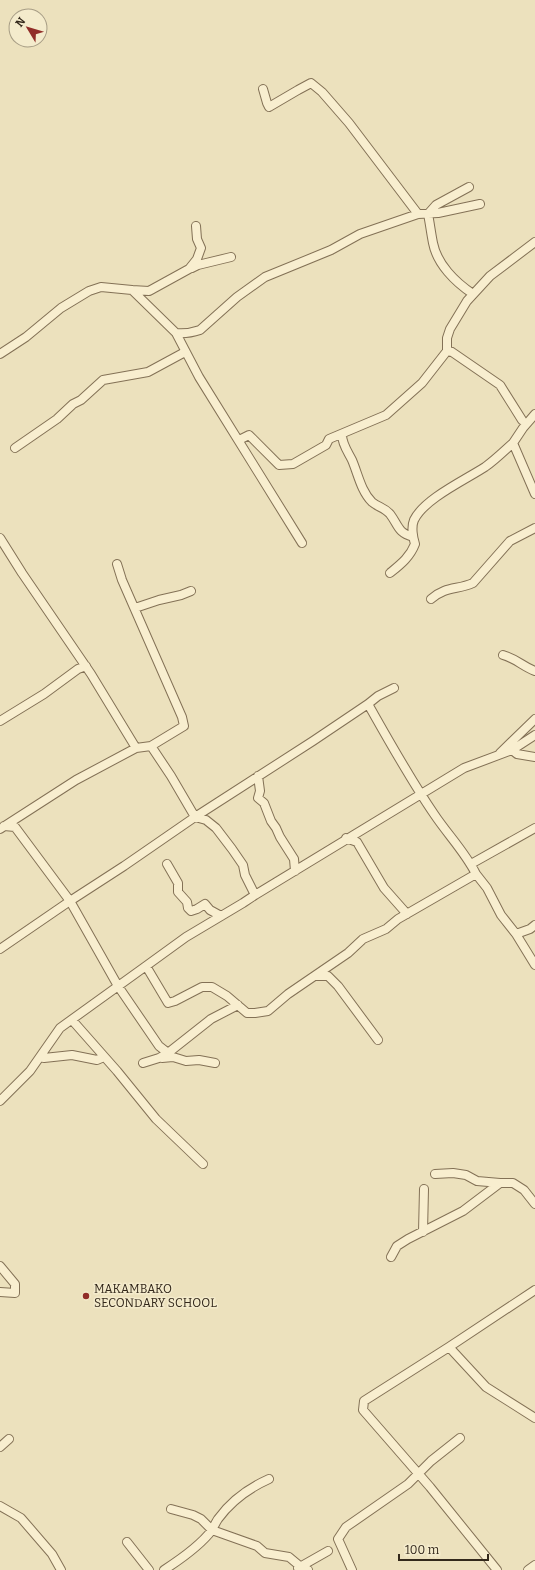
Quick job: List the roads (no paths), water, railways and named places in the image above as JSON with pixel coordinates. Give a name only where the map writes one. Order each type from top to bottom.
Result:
[{"type":"street","points":[[263,89],[269,107],[311,84],[322,92],[349,123],[418,214]]},
{"type":"street","points":[[428,214],[436,205],[469,187]]},
{"type":"street","points":[[176,333],[184,334],[200,330],[237,297],[265,277],[331,250],[360,234],[418,214],[428,214],[480,204]]},
{"type":"street","points":[[428,214],[433,243],[442,263],[463,287],[473,294]]},
{"type":"street","points":[[189,269],[197,259],[201,248],[197,239],[196,226]]},
{"type":"street","points":[[239,440],[249,435],[279,465],[293,464],[326,445],[330,439],[386,415],[422,383],[447,351],[447,338],[450,329],[473,294],[490,276],[535,242]]},
{"type":"street","points":[[0,354],[26,336],[61,308],[89,291],[101,288],[149,291],[198,265],[231,258]]},
{"type":"street","points":[[132,290],[176,333],[199,377],[302,544]]},
{"type":"street","points":[[447,351],[452,352],[500,385],[522,420]]},
{"type":"street","points":[[14,448],[57,418],[73,404],[81,400],[102,380],[148,372],[185,352]]},
{"type":"street","points":[[390,573],[407,559],[413,551],[415,544],[413,537],[413,522],[418,513],[430,502],[484,467],[513,443],[535,414]]},
{"type":"street","points":[[342,435],[342,441],[352,460],[363,489],[373,502],[385,509],[391,515],[403,534],[413,537]]},
{"type":"street","points":[[513,443],[535,494]]},
{"type":"street","points":[[431,599],[439,592],[450,588],[467,586],[473,583],[510,541],[535,528]]},
{"type":"street","points":[[0,538],[22,573],[70,641],[136,748]]},
{"type":"street","points":[[2,827],[76,780],[136,748],[151,746],[184,726],[182,717],[122,580],[118,564]]},
{"type":"street","points":[[135,608],[181,595],[191,590]]},
{"type":"street","points":[[503,655],[514,658],[535,671]]},
{"type":"street","points":[[0,721],[86,666]]},
{"type":"street","points":[[0,949],[195,817],[378,696],[394,688]]},
{"type":"street","points":[[368,704],[434,814],[487,888],[501,915],[516,934],[535,966]]},
{"type":"street","points":[[498,755],[535,719]]},
{"type":"street","points":[[0,1100],[30,1071],[60,1028],[186,937],[295,871],[346,838],[464,768],[512,750],[535,735]]},
{"type":"street","points":[[151,746],[195,817],[206,820],[216,828],[244,865],[245,875],[255,895]]},
{"type":"street","points":[[512,750],[517,754],[535,757]]},
{"type":"street","points":[[258,776],[260,791],[258,798],[264,803],[271,821],[294,859],[295,871]]},
{"type":"street","points":[[2,827],[15,827],[70,901],[118,986],[159,1046],[168,1054]]},
{"type":"street","points":[[471,864],[535,828]]},
{"type":"street","points":[[346,838],[357,842],[384,888],[407,914]]},
{"type":"street","points":[[167,864],[178,882],[178,892],[187,902],[191,911],[197,910],[205,904],[210,910],[221,916]]},
{"type":"street","points":[[146,966],[168,1003],[202,987],[212,987],[227,996],[247,1013],[268,1010],[288,994],[348,953],[364,939],[386,929],[407,914],[476,874]]},
{"type":"street","points":[[516,934],[530,929],[535,925]]},
{"type":"street","points":[[315,976],[328,976],[338,986],[378,1040]]},
{"type":"street","points":[[143,1063],[168,1054],[211,1019],[238,1005]]},
{"type":"street","points":[[72,1020],[117,1071],[156,1119],[203,1164]]},
{"type":"street","points":[[40,1057],[44,1058],[72,1055],[97,1060],[104,1057]]},
{"type":"street","points":[[159,1058],[173,1057],[186,1061],[199,1060],[215,1063]]},
{"type":"street","points":[[435,1174],[453,1173],[466,1176],[477,1181],[513,1183],[524,1190],[535,1204]]},
{"type":"street","points":[[391,1257],[397,1246],[463,1211],[500,1183]]},
{"type":"street","points":[[423,1232],[424,1189]]},
{"type":"street","points":[[0,1266],[16,1284],[15,1293],[0,1292]]},
{"type":"street","points":[[497,1570],[418,1472],[363,1410],[364,1401],[535,1290]]},
{"type":"street","points":[[449,1347],[486,1387],[535,1418]]},
{"type":"street","points":[[352,1570],[338,1539],[346,1527],[408,1484],[430,1461],[460,1438]]},
{"type":"street","points":[[0,1447],[9,1439]]},
{"type":"street","points":[[164,1570],[193,1548],[212,1530],[218,1519],[241,1496],[253,1486],[269,1479]]},
{"type":"street","points":[[0,1506],[22,1518],[52,1554],[61,1570]]},
{"type":"street","points":[[171,1509],[193,1515],[201,1519],[212,1530],[257,1546],[265,1553],[289,1557],[302,1569],[328,1551]]},
{"type":"street","points":[[127,1542],[149,1570]]},
{"type":"street","points":[[528,1570],[535,1565]]},
{"type":"place","name":"MAKAMBAKO SECONDARY SCHOOL","points":[[86,1296]]}]
